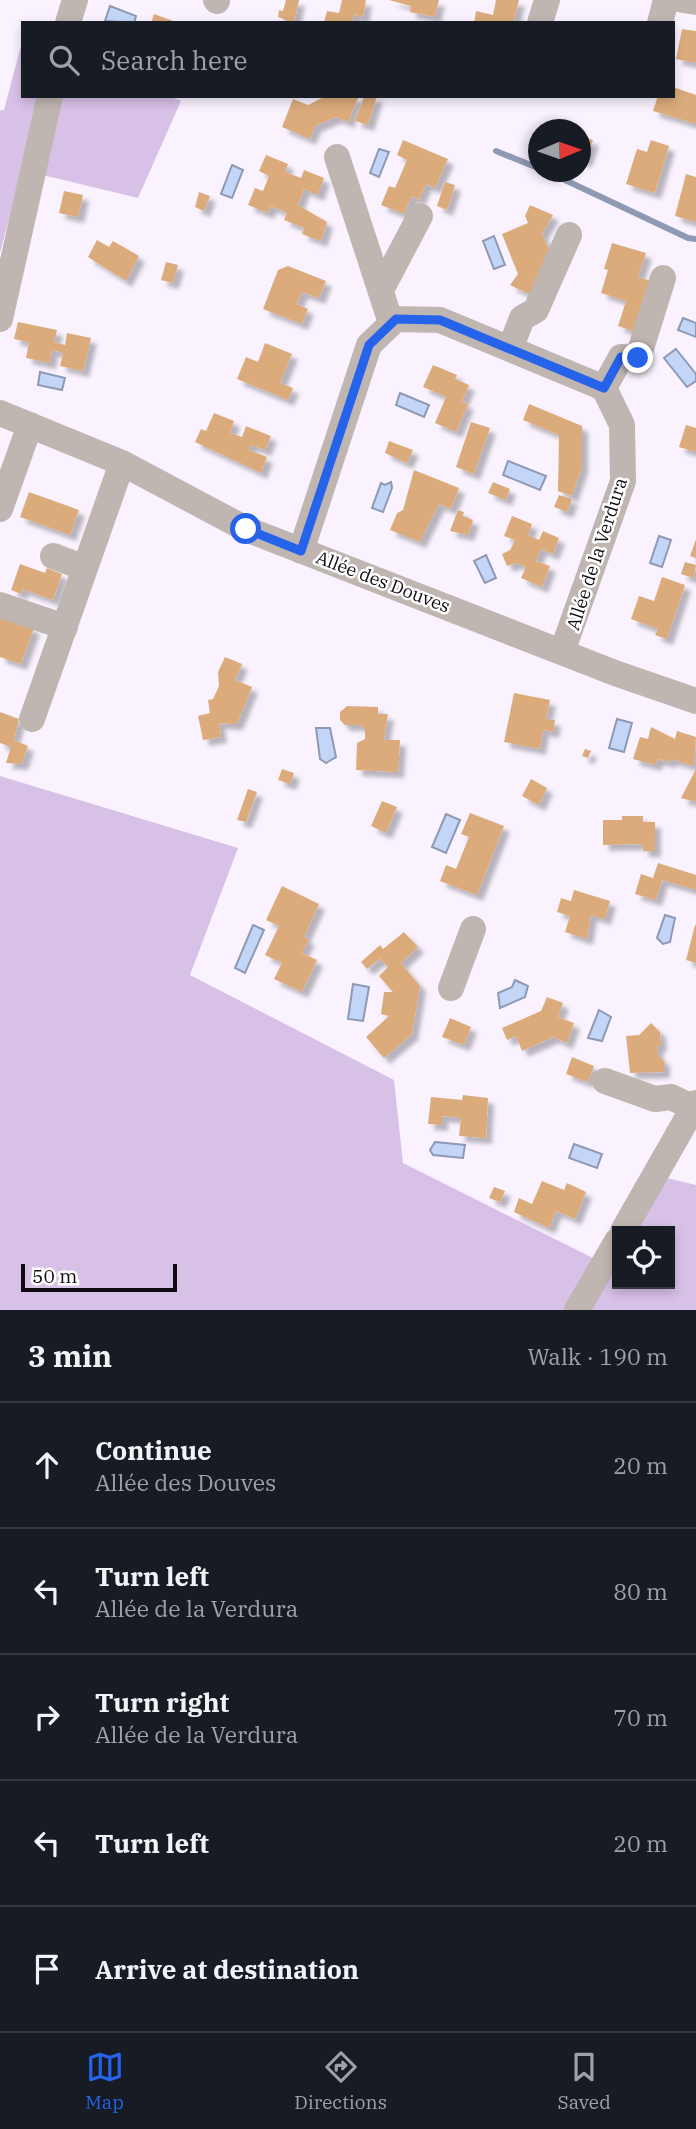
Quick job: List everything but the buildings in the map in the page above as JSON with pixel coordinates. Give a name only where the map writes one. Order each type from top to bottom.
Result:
[{"type":"street","points":[[69,21],[75,0]]},
{"type":"street","points":[[526,21],[531,0]]},
{"type":"street","points":[[541,21],[547,0]]},
{"type":"street","points":[[661,21],[666,0]]},
{"type":"street","points":[[683,0],[696,2]]},
{"type":"street","points":[[0,319],[50,98]]},
{"type":"street","points":[[337,157],[391,323]]},
{"type":"street","points":[[381,290],[420,216]]},
{"type":"street","points":[[510,349],[522,318],[537,310],[569,235]]},
{"type":"street","points":[[344,240],[381,290]]},
{"type":"street","points":[[301,551],[369,345],[396,319],[440,320],[604,388],[621,357],[638,358],[663,278]]},
{"type":"street","name":"Allée de la Verdura","points":[[562,652],[623,481],[622,425],[604,388]]},
{"type":"street","points":[[0,468],[16,420]]},
{"type":"street","points":[[0,509],[16,420]]},
{"type":"street","name":"Allée des Douves","points":[[16,420],[122,463],[246,529],[696,701]]},
{"type":"street","points":[[32,719],[122,463]]},
{"type":"street","points":[[53,556],[85,568]]},
{"type":"street","points":[[0,605],[65,627]]},
{"type":"street","points":[[451,988],[473,929]]},
{"type":"street","points":[[605,1081],[655,1099],[671,1097],[695,1106],[626,1226]]},
{"type":"street","points":[[577,1310],[612,1250]]},
{"type":"shaded area","points":[[21,46],[21,98],[174,98],[181,101],[138,198],[22,170],[0,253],[0,110],[4,110]]},
{"type":"shaded area","points":[[0,776],[238,848],[190,975],[394,1080],[403,1163],[595,1259],[612,1239],[612,1289],[675,1289],[675,1226],[622,1226],[663,1177],[696,1185],[696,1310],[0,1310]]},
{"type":"water","points":[[110,6],[136,16],[135,21],[105,21]]},
{"type":"water","points":[[379,149],[389,152],[379,177],[370,173]]},
{"type":"water","points":[[232,165],[243,170],[232,198],[221,194]]},
{"type":"water","points":[[494,236],[505,265],[494,269],[483,241]]},
{"type":"water","points":[[683,318],[696,323],[696,337],[678,330]]},
{"type":"water","points":[[676,349],[696,374],[696,381],[687,387],[664,358]]},
{"type":"water","points":[[40,372],[65,378],[62,390],[38,385]]},
{"type":"water","points":[[400,393],[429,405],[424,417],[396,405]]},
{"type":"water","points":[[508,461],[546,476],[540,490],[503,475]]},
{"type":"water","points":[[391,482],[392,488],[383,512],[372,508],[381,483],[385,485]]},
{"type":"water","points":[[659,536],[671,540],[662,567],[650,563]]},
{"type":"water","points":[[486,555],[496,578],[485,583],[474,561]]},
{"type":"water","points":[[617,719],[632,723],[624,752],[609,748]]},
{"type":"water","points":[[316,728],[330,728],[336,757],[326,763],[320,759]]},
{"type":"water","points":[[446,814],[460,820],[446,853],[432,847]]},
{"type":"water","points":[[665,915],[675,918],[670,942],[663,944],[657,938]]},
{"type":"water","points":[[253,925],[264,930],[245,973],[235,968]]},
{"type":"water","points":[[515,980],[528,986],[525,997],[500,1008],[498,993],[512,987]]},
{"type":"water","points":[[353,984],[369,987],[363,1021],[348,1019]]},
{"type":"water","points":[[599,1010],[611,1017],[602,1041],[588,1038]]},
{"type":"water","points":[[435,1142],[465,1145],[463,1158],[433,1155],[430,1150]]},
{"type":"water","points":[[574,1144],[602,1154],[597,1168],[569,1158]]},
{"type":"waterway","points":[[496,151],[528,164]]},
{"type":"waterway","points":[[569,182],[688,238],[696,239]]},
{"type":"route","points":[[246,529],[301,551],[369,345],[396,319],[440,320],[604,388],[621,357],[638,358]]}]
